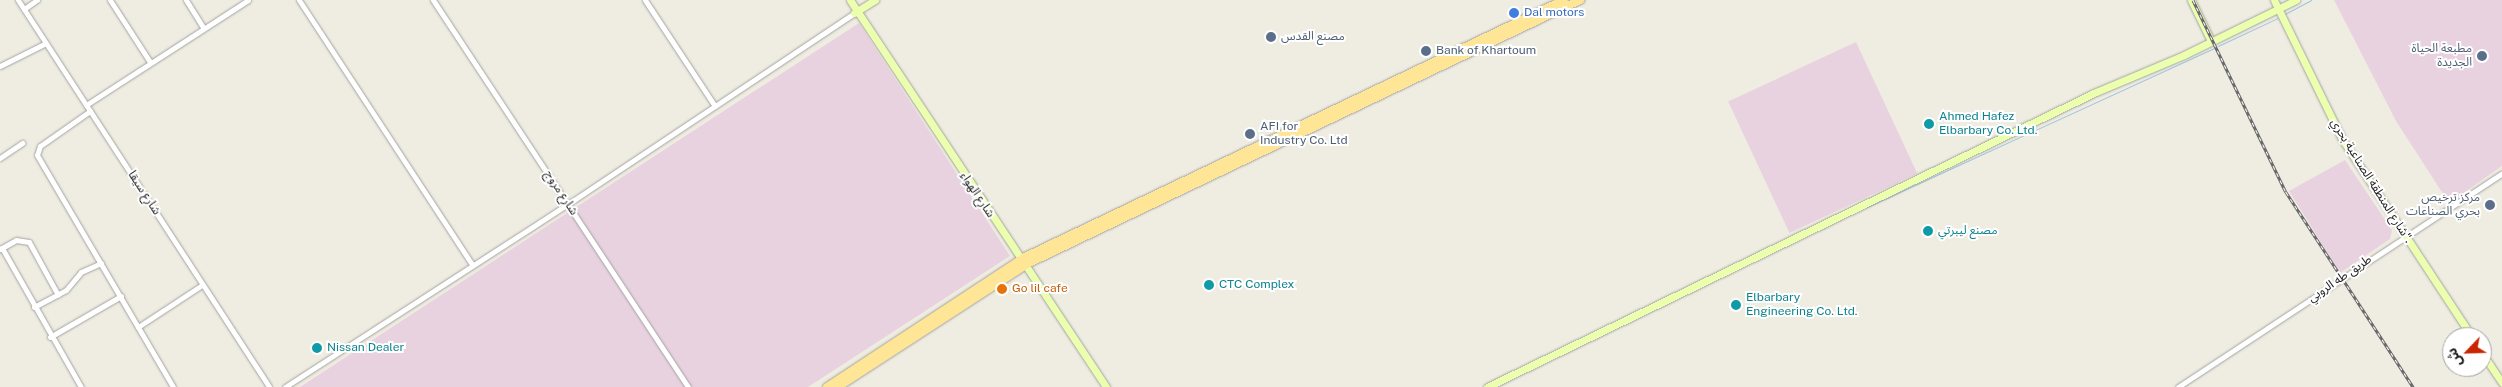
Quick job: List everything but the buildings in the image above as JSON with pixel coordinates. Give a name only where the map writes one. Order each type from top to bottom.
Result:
[{"type":"main road","points":[[827,387],[851,375],[1023,262],[1564,0]]},
{"type":"main road","points":[[1023,262],[1580,0]]},
{"type":"main road","points":[[838,387],[851,375]]},
{"type":"street","name":"شارع سيقا","points":[[18,0],[269,387]]},
{"type":"street","points":[[24,9],[37,0]]},
{"type":"street","points":[[110,0],[150,62]]},
{"type":"street","points":[[186,0],[203,27]]},
{"type":"street","points":[[86,105],[203,27],[248,0]]},
{"type":"street","points":[[300,0],[472,264]]},
{"type":"street","name":"شارع مروج","points":[[433,0],[688,387]]},
{"type":"street","points":[[645,0],[715,106]]},
{"type":"street","name":"شارع الهواء","points":[[850,0],[856,12],[1106,387]]},
{"type":"street","points":[[285,387],[472,264],[568,204],[875,0]]},
{"type":"street","points":[[2191,0],[2211,41]]},
{"type":"street","name":"شارع المنطقة الصناعية بحري\".","points":[[2274,0],[2336,128],[2404,236],[2465,327]]},
{"type":"street","points":[[1487,387],[2096,92],[2211,41],[2281,13],[2296,0]]},
{"type":"street","points":[[0,66],[46,43]]},
{"type":"street","points":[[90,111],[40,146],[37,155],[173,387]]},
{"type":"street","points":[[0,158],[22,143]]},
{"type":"street","name":"طريق طه الروبي","points":[[2178,387],[2502,173]]},
{"type":"street","points":[[58,295],[29,242],[16,240],[1,248],[80,387]]},
{"type":"street","points":[[34,307],[58,295],[74,282],[81,272],[101,263]]},
{"type":"street","points":[[138,327],[202,285]]},
{"type":"street","points":[[50,337],[121,296]]},
{"type":"street","points":[[2492,368],[2502,383]]},
{"type":"shaded area","points":[[2334,0],[2502,0],[2502,166],[2449,203],[2396,121]]},
{"type":"shaded area","points":[[859,23],[1010,256],[808,387],[300,387]]},
{"type":"shaded area","points":[[1856,42],[1917,173],[1789,233],[1728,102]]},
{"type":"shaded area","points":[[2345,160],[2392,230],[2390,239],[2340,273],[2289,191]]},
{"type":"waterway","points":[[2283,15],[2311,0]]},
{"type":"waterway","points":[[2218,46],[2280,17]]},
{"type":"waterway","points":[[1867,207],[2215,48]]},
{"type":"railway","points":[[2193,0],[2286,192],[2413,387]]},
{"type":"place","name":"Dal motors","points":[[1514,13]]},
{"type":"place","name":"مصنع القدس","points":[[1271,37]]},
{"type":"place","name":"Bank of Khartoum","points":[[1426,51]]},
{"type":"place","name":"مطبعة الحياة الجديدة","points":[[2482,56]]},
{"type":"place","name":"Ahmed Hafez Elbarbary Co. Ltd.","points":[[1929,124]]},
{"type":"place","name":"AFI for Industry Co. Ltd","points":[[1250,134]]},
{"type":"place","name":"مركز ترخيص بحري الصناعات","points":[[2490,205]]},
{"type":"place","name":"مصنع ليبرتي","points":[[1928,231]]},
{"type":"place","name":"CTC Complex","points":[[1209,285]]},
{"type":"place","name":"Go lil cafe","points":[[1002,289]]},
{"type":"place","name":"Elbarbary Engineering Co. Ltd.","points":[[1736,305]]},
{"type":"place","name":"Nissan Dealer","points":[[317,348]]}]
